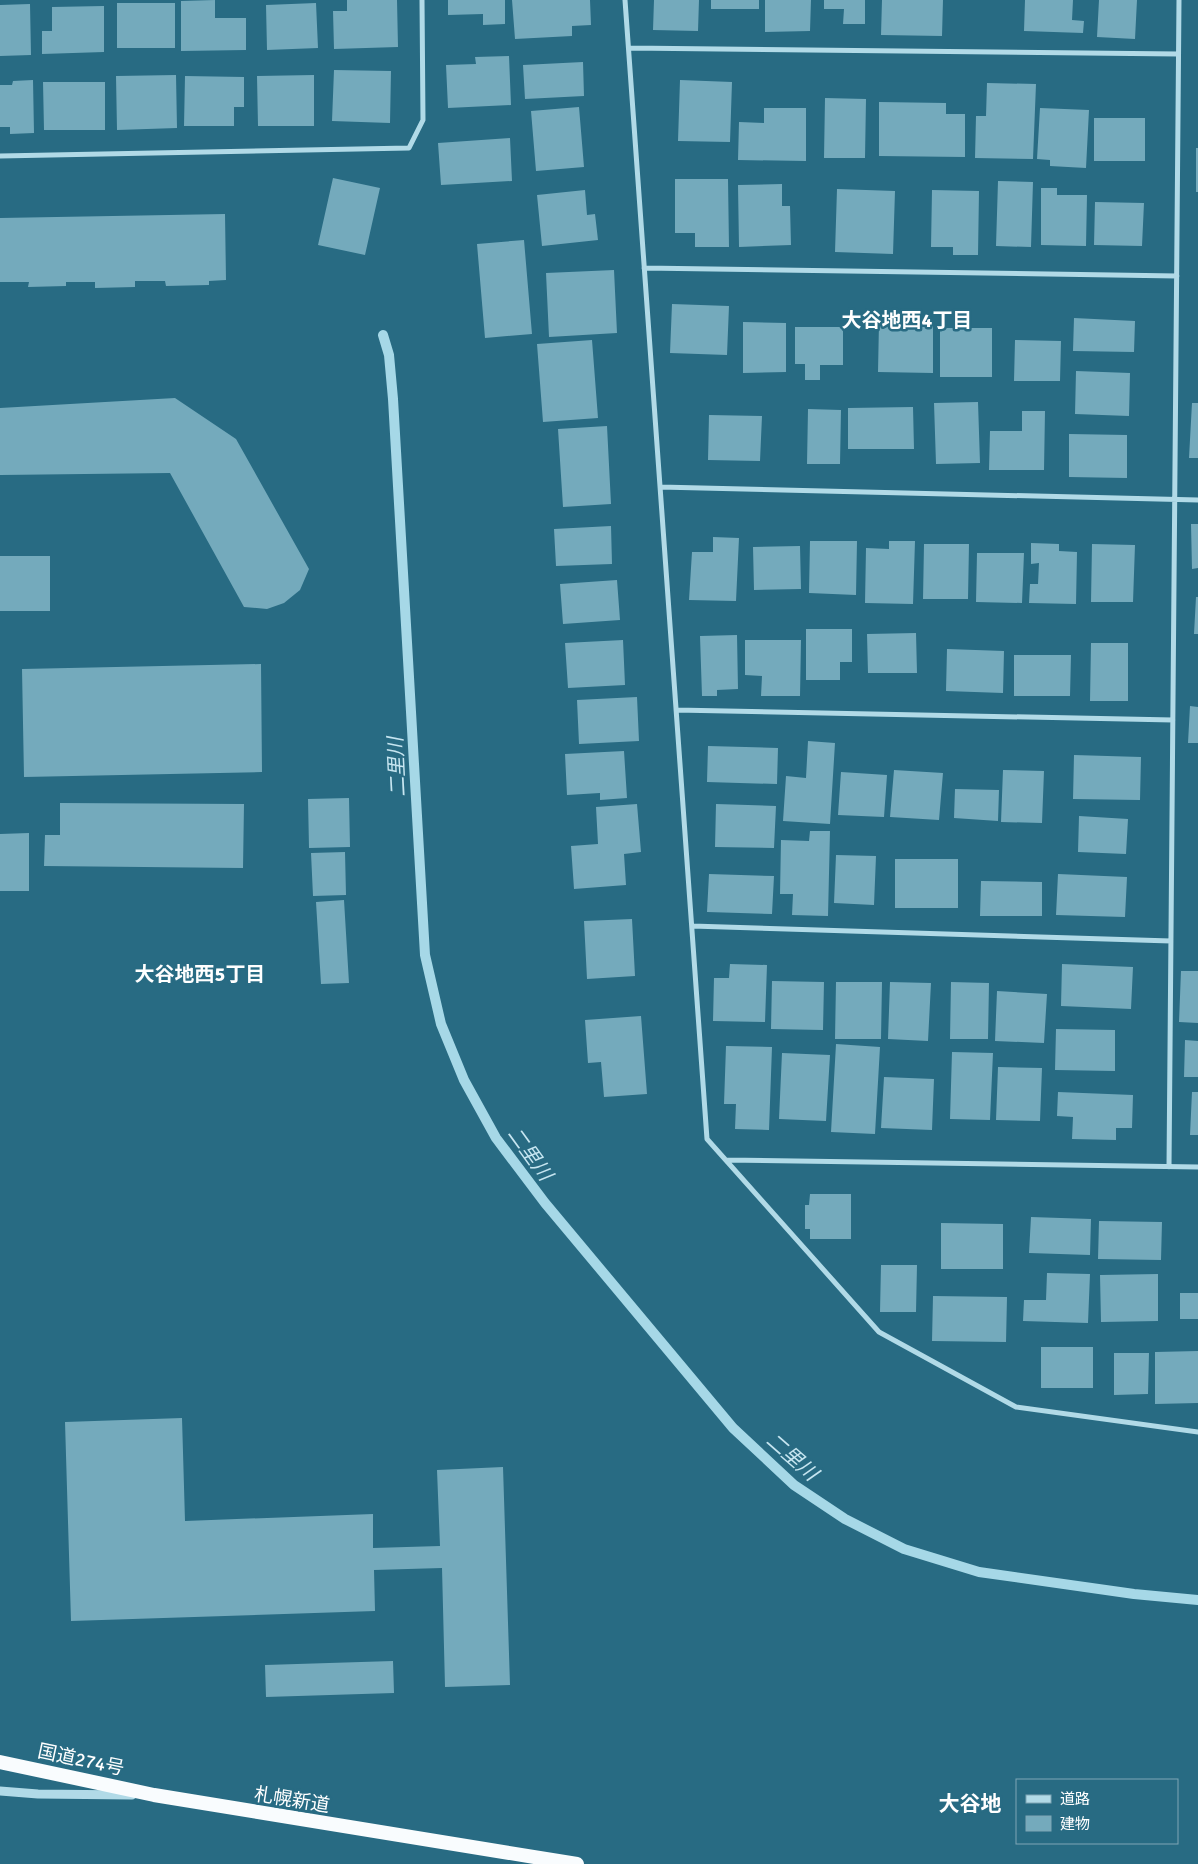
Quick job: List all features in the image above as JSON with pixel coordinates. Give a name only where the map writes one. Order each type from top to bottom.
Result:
[{"type":"highway","name":"国道274号","points":[[0,1762],[154,1795]]},
{"type":"highway","name":"札幌新道","points":[[154,1795],[577,1864]]},
{"type":"street","points":[[0,156],[409,148],[424,120],[422,0]]},
{"type":"street","points":[[625,0],[708,1139],[879,1332],[1016,1407],[1198,1432]]},
{"type":"street","points":[[1169,1167],[1179,0]]},
{"type":"street","points":[[628,48],[1178,54]]},
{"type":"street","points":[[644,268],[1177,276]]},
{"type":"street","points":[[660,486],[1198,500]]},
{"type":"street","points":[[676,710],[1173,720]]},
{"type":"street","points":[[692,926],[1171,941]]},
{"type":"street","points":[[726,1160],[1198,1167]]},
{"type":"street","name":"札幌新道","points":[[0,1791],[38,1794],[154,1795]]},
{"type":"building","points":[[215,0],[215,18],[246,18],[246,50],[181,51],[181,1]]},
{"type":"building","points":[[347,0],[397,0],[398,47],[334,49],[333,11],[347,11]]},
{"type":"building","points":[[448,0],[505,0],[505,24],[483,25],[483,14],[448,15]]},
{"type":"building","points":[[512,0],[590,0],[591,25],[572,26],[572,36],[515,39]]},
{"type":"building","points":[[654,0],[699,0],[698,31],[653,30]]},
{"type":"building","points":[[711,0],[759,0],[759,9],[711,9]]},
{"type":"building","points":[[765,0],[811,0],[810,31],[765,32]]},
{"type":"building","points":[[824,0],[865,0],[865,24],[843,24],[844,9],[824,9]]},
{"type":"building","points":[[882,0],[943,0],[942,36],[881,35]]},
{"type":"building","points":[[1025,0],[1073,0],[1072,20],[1084,21],[1083,33],[1024,31]]},
{"type":"building","points":[[1099,0],[1137,0],[1135,39],[1097,37]]},
{"type":"building","points":[[117,3],[175,3],[175,48],[117,48]]},
{"type":"building","points":[[316,3],[318,48],[267,50],[266,5]]},
{"type":"building","points":[[30,4],[31,55],[0,56],[0,5]]},
{"type":"building","points":[[104,6],[104,52],[42,54],[42,31],[52,31],[52,7]]},
{"type":"building","points":[[509,56],[511,105],[448,108],[446,65],[476,64],[475,57]]},
{"type":"building","points":[[583,62],[584,96],[525,99],[523,65]]},
{"type":"building","points":[[334,70],[391,71],[390,123],[332,121]]},
{"type":"building","points":[[176,75],[177,128],[117,130],[116,76]]},
{"type":"building","points":[[314,75],[314,126],[258,126],[257,76]]},
{"type":"building","points":[[185,76],[244,77],[244,107],[234,107],[234,126],[184,126]]},
{"type":"building","points":[[33,80],[34,133],[10,134],[10,127],[0,127],[0,85],[12,85],[13,81]]},
{"type":"building","points":[[680,80],[732,82],[730,142],[678,141]]},
{"type":"building","points":[[43,82],[105,82],[105,130],[44,130]]},
{"type":"building","points":[[987,83],[1036,84],[1033,159],[975,158],[976,116],[986,116]]},
{"type":"building","points":[[825,98],[866,99],[865,158],[824,158]]},
{"type":"building","points":[[879,102],[946,103],[946,114],[965,114],[965,157],[879,156]]},
{"type":"building","points":[[579,107],[584,167],[536,171],[531,111]]},
{"type":"building","points":[[764,108],[806,108],[806,161],[738,160],[739,122],[764,123]]},
{"type":"building","points":[[1040,108],[1089,110],[1086,168],[1050,166],[1050,160],[1037,159]]},
{"type":"building","points":[[1094,118],[1145,118],[1145,161],[1094,161]]},
{"type":"building","points":[[510,138],[512,181],[441,185],[438,143]]},
{"type":"building","points":[[1196,148],[1198,148],[1198,192],[1196,192]]},
{"type":"building","points":[[333,178],[380,188],[365,255],[318,245]]},
{"type":"building","points":[[675,179],[728,179],[729,247],[695,247],[695,233],[675,233]]},
{"type":"building","points":[[998,181],[1033,182],[1031,247],[996,246]]},
{"type":"building","points":[[782,184],[782,206],[790,206],[791,245],[739,247],[738,185]]},
{"type":"building","points":[[1041,188],[1057,188],[1057,195],[1087,195],[1086,246],[1041,245]]},
{"type":"building","points":[[837,189],[895,191],[893,254],[835,252]]},
{"type":"building","points":[[585,190],[587,215],[595,214],[598,240],[542,246],[537,195]]},
{"type":"building","points":[[932,190],[979,191],[978,255],[953,255],[953,247],[931,247]]},
{"type":"building","points":[[1095,202],[1144,203],[1142,246],[1094,245]]},
{"type":"building","points":[[225,214],[226,280],[209,281],[209,285],[166,286],[165,281],[135,281],[135,287],[95,288],[95,282],[66,282],[66,286],[28,287],[29,282],[0,282],[0,218]]},
{"type":"building","points":[[524,240],[532,334],[485,338],[477,244]]},
{"type":"building","points":[[614,270],[617,333],[549,337],[546,273]]},
{"type":"building","points":[[672,304],[729,306],[727,355],[670,353]]},
{"type":"building","points":[[1074,318],[1135,321],[1134,352],[1073,351]]},
{"type":"building","points":[[743,322],[786,323],[786,372],[743,373]]},
{"type":"building","points":[[879,322],[933,322],[933,373],[878,372]]},
{"type":"building","points":[[795,327],[843,327],[843,365],[820,365],[820,380],[805,380],[805,364],[795,364]]},
{"type":"building","points":[[940,328],[992,328],[992,377],[940,377]]},
{"type":"building","points":[[592,340],[598,418],[543,422],[537,344]]},
{"type":"building","points":[[1015,340],[1061,341],[1060,381],[1014,381]]},
{"type":"building","points":[[1076,371],[1130,373],[1129,416],[1075,414]]},
{"type":"building","points":[[175,398],[236,439],[309,569],[300,590],[284,603],[267,609],[244,607],[170,473],[0,475],[0,408]]},
{"type":"building","points":[[978,402],[980,463],[936,464],[934,403]]},
{"type":"building","points":[[1192,403],[1198,403],[1198,458],[1189,458]]},
{"type":"building","points":[[913,407],[914,449],[848,449],[848,408]]},
{"type":"building","points":[[808,409],[841,410],[840,464],[807,464]]},
{"type":"building","points":[[1022,411],[1045,411],[1044,470],[989,470],[990,431],[1022,431]]},
{"type":"building","points":[[709,415],[762,416],[760,461],[708,460]]},
{"type":"building","points":[[607,426],[611,504],[563,507],[558,429]]},
{"type":"building","points":[[1069,434],[1127,435],[1127,478],[1069,477]]},
{"type":"building","points":[[1191,524],[1198,524],[1198,568],[1192,569]]},
{"type":"building","points":[[611,526],[612,564],[556,566],[554,529]]},
{"type":"building","points":[[713,537],[739,538],[736,601],[689,600],[692,552],[713,552]]},
{"type":"building","points":[[810,541],[857,541],[856,595],[809,593]]},
{"type":"building","points":[[889,541],[915,541],[913,604],[865,603],[866,548],[889,549]]},
{"type":"building","points":[[1031,543],[1059,544],[1059,551],[1077,552],[1076,604],[1029,603],[1030,584],[1038,584],[1039,563],[1031,564]]},
{"type":"building","points":[[924,544],[969,544],[968,599],[923,599]]},
{"type":"building","points":[[1092,544],[1135,545],[1133,602],[1091,602]]},
{"type":"building","points":[[800,546],[801,589],[754,590],[753,547]]},
{"type":"building","points":[[977,553],[1024,553],[1022,603],[976,602]]},
{"type":"building","points":[[0,556],[50,556],[50,611],[0,611]]},
{"type":"building","points":[[617,580],[620,620],[563,624],[560,584]]},
{"type":"building","points":[[1196,597],[1198,597],[1198,634],[1194,634]]},
{"type":"building","points":[[806,629],[852,629],[852,662],[840,662],[840,680],[806,680]]},
{"type":"building","points":[[916,633],[917,673],[868,673],[867,634]]},
{"type":"building","points":[[737,635],[738,689],[717,690],[717,696],[702,696],[700,636]]},
{"type":"building","points":[[623,640],[625,685],[568,688],[565,643]]},
{"type":"building","points":[[745,640],[801,640],[800,696],[761,696],[762,676],[745,675]]},
{"type":"building","points":[[1091,643],[1128,643],[1128,701],[1090,701]]},
{"type":"building","points":[[947,649],[1004,651],[1003,693],[946,691]]},
{"type":"building","points":[[1014,655],[1071,655],[1070,696],[1014,696]]},
{"type":"building","points":[[261,664],[262,772],[24,777],[22,669]]},
{"type":"building","points":[[637,697],[639,741],[579,744],[577,700]]},
{"type":"building","points":[[1190,706],[1198,707],[1198,743],[1188,743]]},
{"type":"building","points":[[808,741],[835,743],[830,824],[783,821],[786,776],[806,778]]},
{"type":"building","points":[[708,746],[778,748],[777,784],[707,782]]},
{"type":"building","points":[[624,751],[627,798],[600,800],[600,793],[567,795],[565,754]]},
{"type":"building","points":[[1074,755],[1141,757],[1140,800],[1073,799]]},
{"type":"building","points":[[894,770],[943,773],[939,820],[890,817]]},
{"type":"building","points":[[1003,770],[1044,771],[1042,823],[1001,822]]},
{"type":"building","points":[[841,772],[887,775],[884,817],[838,815]]},
{"type":"building","points":[[955,789],[999,790],[998,821],[954,818]]},
{"type":"building","points":[[349,798],[350,847],[309,848],[308,799]]},
{"type":"building","points":[[60,803],[244,804],[243,868],[44,866],[45,835],[60,835]]},
{"type":"building","points":[[637,804],[641,852],[624,854],[626,885],[574,889],[571,846],[598,844],[596,807]]},
{"type":"building","points":[[716,804],[776,806],[774,848],[715,847]]},
{"type":"building","points":[[1079,816],[1128,819],[1126,854],[1078,852]]},
{"type":"building","points":[[810,831],[830,831],[828,916],[792,915],[793,894],[780,894],[781,840],[809,841]]},
{"type":"building","points":[[29,833],[29,891],[0,891],[0,834]]},
{"type":"building","points":[[345,852],[346,895],[313,896],[311,853]]},
{"type":"building","points":[[836,855],[876,856],[874,905],[834,903]]},
{"type":"building","points":[[895,859],[958,859],[958,908],[895,908]]},
{"type":"building","points":[[709,874],[774,876],[772,914],[707,912]]},
{"type":"building","points":[[1058,874],[1127,877],[1125,917],[1056,915]]},
{"type":"building","points":[[981,881],[1042,882],[1042,916],[980,916]]},
{"type":"building","points":[[344,900],[349,983],[321,984],[316,902]]},
{"type":"building","points":[[632,919],[635,976],[587,979],[584,921]]},
{"type":"building","points":[[730,964],[767,965],[765,1022],[713,1021],[714,978],[729,978]]},
{"type":"building","points":[[1062,964],[1133,967],[1131,1009],[1061,1006]]},
{"type":"building","points":[[1181,971],[1198,971],[1198,1023],[1179,1022]]},
{"type":"building","points":[[772,981],[824,982],[823,1030],[771,1029]]},
{"type":"building","points":[[836,982],[882,982],[881,1039],[835,1039]]},
{"type":"building","points":[[890,982],[931,983],[928,1041],[888,1039]]},
{"type":"building","points":[[951,982],[989,983],[988,1039],[950,1039]]},
{"type":"building","points":[[997,991],[1047,994],[1044,1043],[995,1041]]},
{"type":"building","points":[[641,1016],[647,1094],[604,1097],[601,1062],[588,1063],[585,1020]]},
{"type":"building","points":[[1056,1029],[1115,1030],[1115,1071],[1055,1070]]},
{"type":"building","points":[[1185,1040],[1198,1041],[1198,1077],[1184,1077]]},
{"type":"building","points":[[836,1044],[880,1047],[875,1134],[831,1132]]},
{"type":"building","points":[[726,1046],[772,1047],[769,1130],[735,1129],[736,1104],[724,1104]]},
{"type":"building","points":[[952,1052],[993,1053],[990,1120],[950,1119]]},
{"type":"building","points":[[782,1053],[830,1055],[826,1121],[779,1119]]},
{"type":"building","points":[[998,1067],[1042,1068],[1040,1121],[996,1120]]},
{"type":"building","points":[[884,1077],[934,1079],[932,1130],[881,1128]]},
{"type":"building","points":[[1058,1092],[1133,1095],[1132,1128],[1116,1128],[1116,1140],[1072,1139],[1073,1117],[1057,1116]]},
{"type":"building","points":[[1192,1092],[1198,1092],[1198,1135],[1190,1135]]},
{"type":"building","points":[[810,1194],[851,1194],[851,1239],[810,1239],[810,1229],[805,1229],[805,1205],[809,1205]]},
{"type":"building","points":[[1031,1217],[1091,1219],[1090,1255],[1029,1253]]},
{"type":"building","points":[[1099,1221],[1162,1222],[1161,1260],[1098,1259]]},
{"type":"building","points":[[941,1223],[1003,1224],[1003,1269],[941,1269]]},
{"type":"building","points":[[881,1265],[917,1265],[916,1312],[880,1312]]},
{"type":"building","points":[[1047,1273],[1090,1274],[1088,1323],[1023,1321],[1024,1300],[1046,1300]]},
{"type":"building","points":[[1158,1274],[1158,1321],[1101,1322],[1100,1275]]},
{"type":"building","points":[[1180,1293],[1198,1293],[1198,1319],[1180,1319]]},
{"type":"building","points":[[933,1296],[1007,1297],[1006,1342],[932,1341]]},
{"type":"building","points":[[1041,1347],[1093,1347],[1093,1388],[1041,1388]]},
{"type":"building","points":[[1198,1351],[1198,1403],[1155,1404],[1155,1352]]},
{"type":"building","points":[[1114,1353],[1149,1353],[1148,1394],[1114,1395]]},
{"type":"building","points":[[182,1418],[185,1521],[373,1514],[373,1548],[440,1546],[437,1470],[503,1467],[510,1685],[445,1687],[442,1568],[374,1570],[375,1611],[71,1621],[65,1422]]},
{"type":"building","points":[[393,1661],[394,1693],[266,1697],[265,1665]]},
{"type":"waterway","name":"二里川","points":[[383,335],[389,355],[393,399],[425,955],[441,1024],[464,1080],[496,1138],[545,1203],[733,1428],[794,1485],[845,1519],[904,1549],[979,1572],[1134,1594],[1198,1600]]},
{"type":"district","name":"大谷地西4丁目","points":[[907,320]]},
{"type":"district","name":"大谷地西5丁目","points":[[200,974]]},
{"type":"district","name":"大谷地","points":[[970,1804]]}]
